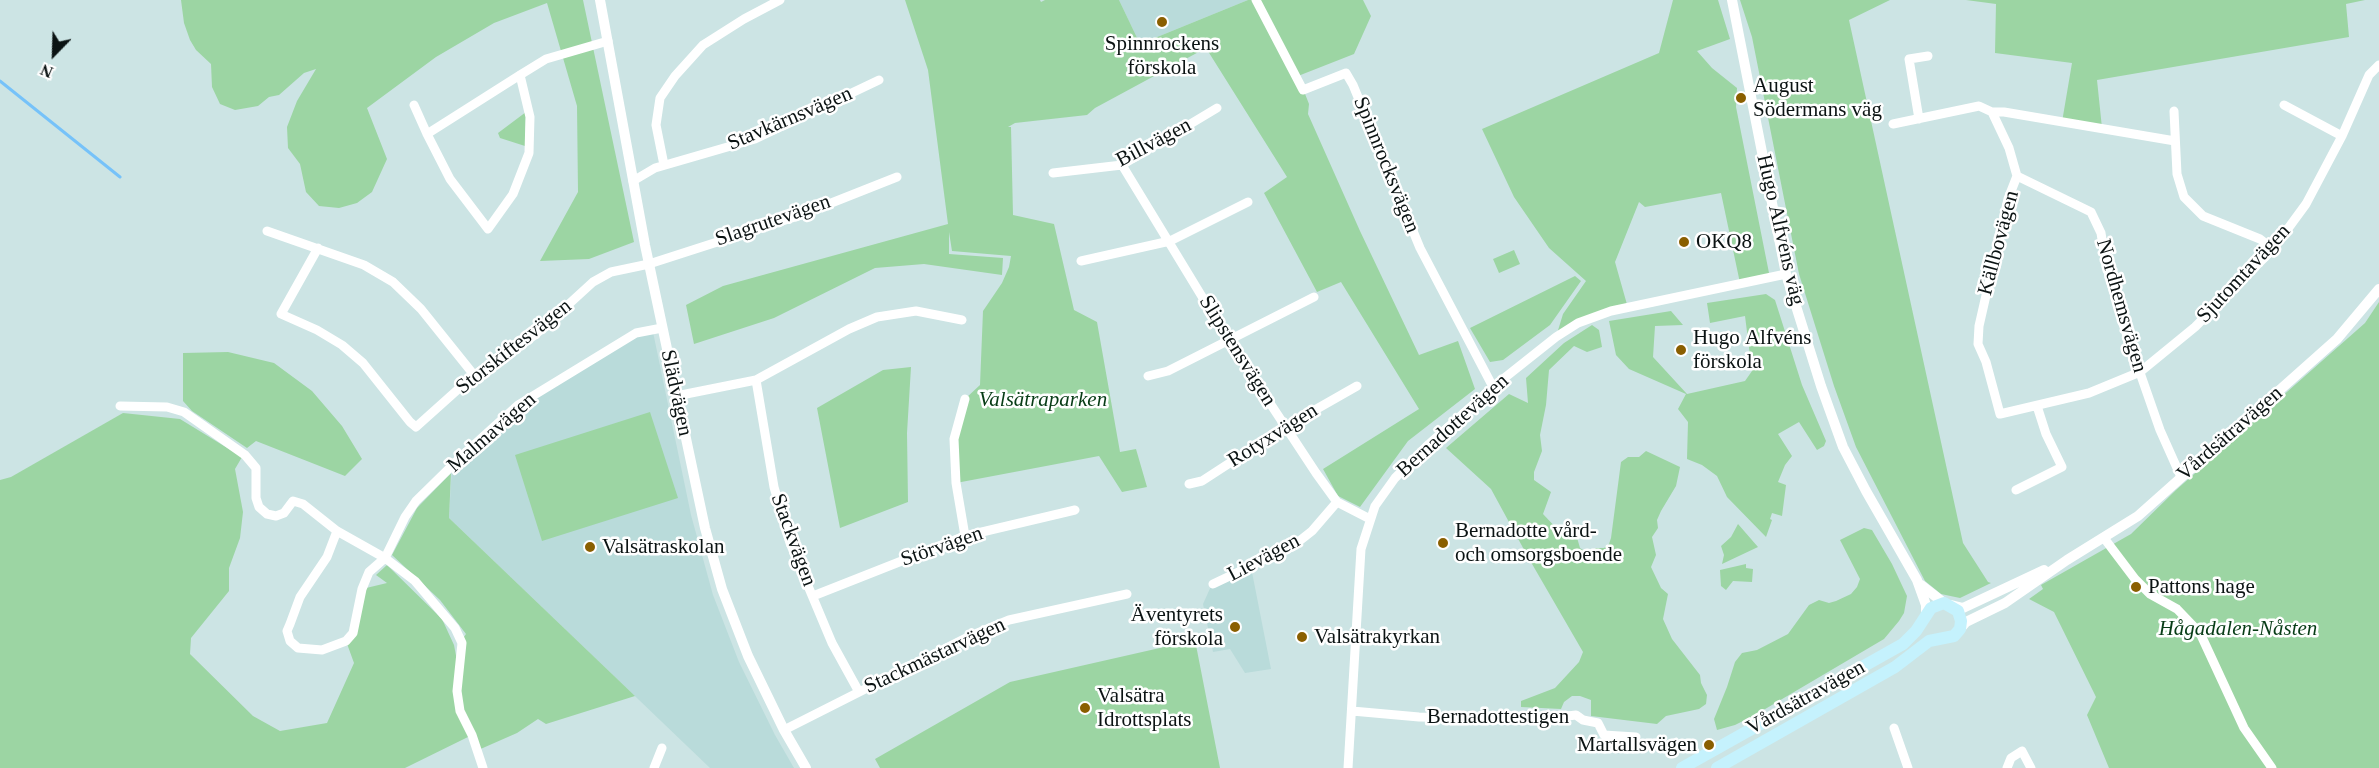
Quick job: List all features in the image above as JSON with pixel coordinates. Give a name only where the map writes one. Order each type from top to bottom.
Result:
[{"type":"main road","points":[[1948,604],[1960,616],[1960,629],[1954,636],[1942,640],[1931,636],[1924,618],[1931,608],[1948,604]]},
{"type":"main road","name":"Vårdsätravägen","points":[[1682,768],[1903,644],[1924,618]]},
{"type":"main road","name":"Vårdsätravägen","points":[[1717,768],[1895,667],[1929,641],[1942,640]]},
{"type":"street","name":"Slädvägen","points":[[600,0],[649,264],[705,528],[722,590],[748,656],[784,730],[806,768]]},
{"type":"street","points":[[664,165],[656,125],[660,98],[675,76],[703,45],[780,0]]},
{"type":"street","name":"Spinnrocksvägen","points":[[1256,0],[1303,90],[1346,73],[1426,260],[1493,387]]},
{"type":"street","name":"Hugo Alfvéns väg","points":[[1732,0],[1786,274],[1821,386],[1843,447],[1917,580],[1926,591],[1948,604]]},
{"type":"street","points":[[427,134],[546,59],[608,41]]},
{"type":"street","points":[[1919,118],[1909,59],[1928,56]]},
{"type":"street","name":"Sjutomtavägen","points":[[2140,372],[2195,327],[2273,249],[2306,204],[2342,136],[2369,75],[2379,65]]},
{"type":"street","points":[[414,105],[450,179],[488,229],[513,194],[529,153],[530,117],[520,75]]},
{"type":"street","name":"Stavkärnsvägen","points":[[633,181],[664,165],[755,139],[879,80]]},
{"type":"street","points":[[2284,105],[2342,136]]},
{"type":"street","points":[[1893,124],[1979,106],[1992,112],[2004,112],[2175,141]]},
{"type":"street","name":"Billvägen","points":[[1053,173],[1122,165],[1217,108]]},
{"type":"street","points":[[2174,111],[2177,174],[2184,197],[2203,216],[2259,239],[2273,249]]},
{"type":"street","name":"Källbovägen","points":[[1992,112],[2009,148],[2018,176],[2008,199],[1996,255],[1983,300],[1978,344],[1986,362],[2000,414],[2089,393],[2140,372]]},
{"type":"street","name":"Slipstensvägen","points":[[1122,165],[1229,341],[1337,502],[1370,519]]},
{"type":"street","name":"Nordhemsvägen","points":[[2018,176],[2091,212],[2101,233],[2106,265],[2122,324],[2160,430],[2181,477]]},
{"type":"street","name":"Slagrutevägen","points":[[649,264],[801,215],[897,177]]},
{"type":"street","points":[[1081,261],[1170,241],[1248,202]]},
{"type":"street","points":[[267,231],[364,265],[393,282],[427,316],[474,375]]},
{"type":"street","name":"Storskiftesvägen","points":[[318,248],[281,314],[317,330],[342,345],[363,363],[416,427],[474,375],[535,335],[593,282],[611,272],[649,264]]},
{"type":"street","name":"Bernadottevägen","points":[[1348,768],[1360,549],[1375,506],[1395,478],[1493,387],[1556,337],[1590,318],[1611,311],[1786,274]]},
{"type":"street","name":"Vårdsätravägen","points":[[1960,629],[1966,622],[2005,603],[2067,560],[2138,516],[2337,339],[2379,289]]},
{"type":"street","points":[[1148,376],[1168,371],[1314,297]]},
{"type":"street","points":[[676,396],[756,380],[849,329],[877,317],[916,311],[962,320]]},
{"type":"street","name":"Malmavägen","points":[[337,531],[330,550],[300,597],[287,632],[290,641],[298,648],[322,650],[346,641],[353,633],[359,600],[369,572],[385,558],[416,501],[518,405],[636,333],[662,328]]},
{"type":"street","name":"Stackvägen","points":[[756,380],[774,487],[790,543],[832,643],[859,692]]},
{"type":"street","name":"Rotyxvägen","points":[[1189,484],[1202,481],[1285,427],[1357,386]]},
{"type":"street","points":[[964,536],[956,483],[954,439],[965,399]]},
{"type":"street","points":[[120,406],[167,407],[183,412],[227,441],[245,455],[256,468],[256,498],[259,507],[267,514],[276,516],[284,513],[293,501],[303,504],[337,531],[385,558],[415,581],[455,628],[462,643],[457,691],[459,711],[472,735],[483,768]]},
{"type":"street","points":[[2016,490],[2062,467],[2046,434],[2037,406]]},
{"type":"street","name":"Lievägen","points":[[1213,584],[1293,546],[1312,531],[1337,502]]},
{"type":"street","name":"Störvägen","points":[[813,596],[964,536],[1075,510]]},
{"type":"street","points":[[2104,538],[2135,579],[2150,594],[2177,609],[2200,633],[2244,728],[2272,768]]},
{"type":"street","name":"Vårdsätravägen","points":[[1948,604],[1963,608],[2067,560]]},
{"type":"street","name":"Hugo Alfvéns väg","points":[[1917,580],[1926,605],[1924,618]]},
{"type":"street","name":"Stackmästarvägen","points":[[784,730],[968,637],[1009,620],[1127,594]]},
{"type":"street","name":"Bernadottestigen","points":[[1352,711],[1419,717],[1533,720],[1576,715],[1583,720],[1599,723],[1605,735],[1636,737]]},
{"type":"street","points":[[1894,728],[1908,768]]},
{"type":"street","points":[[654,768],[663,748]]},
{"type":"street","points":[[2007,768],[2011,758],[2022,751],[2031,768]]},
{"type":"shaded area","name":"Spinnrockens förskola","points":[[1119,0],[1248,0],[1140,44]]},
{"type":"shaded area","name":"Valsätraskolan","points":[[653,332],[691,515],[713,595],[739,662],[794,768],[710,768],[449,518],[452,466],[518,405],[636,333]]},
{"type":"shaded area","name":"Äventyrets förskola","points":[[1251,567],[1271,669],[1245,673],[1230,649],[1213,652],[1203,604],[1212,584]]},
{"type":"green space","points":[[181,0],[583,0],[634,242],[589,259],[540,261],[578,192],[577,106],[547,3],[494,23],[436,57],[367,108],[387,159],[372,192],[357,203],[339,208],[319,206],[306,192],[300,164],[288,148],[287,127],[297,101],[316,69],[304,73],[279,95],[269,97],[258,106],[235,110],[220,104],[212,87],[211,64],[196,50],[190,40],[184,23]]},
{"type":"green space","name":"Valsätraparken","points":[[905,0],[1040,0],[1041,2],[1045,0],[1119,0],[1140,44],[1248,0],[1363,0],[1371,16],[1354,54],[1298,76],[1309,104],[1308,114],[1419,355],[1458,341],[1475,389],[1408,441],[1360,507],[1338,496],[1323,469],[1419,409],[1341,282],[1317,292],[1264,193],[1287,177],[1206,48],[1095,108],[1087,115],[1015,123],[1008,127],[1011,127],[1013,215],[1054,224],[1074,310],[1097,322],[1120,452],[1136,449],[1147,487],[1122,492],[1099,456],[956,483],[954,439],[965,399],[980,385],[983,311],[1002,283],[1011,256],[952,251],[949,232],[949,254],[1003,258],[1002,275],[924,264],[875,268],[774,318],[694,344],[686,305],[723,286],[948,224],[928,70]]},
{"type":"green space","points":[[1673,0],[1718,0],[1730,39],[1697,51],[1712,68],[1737,88],[1736,107],[1770,278],[1740,283],[1721,193],[1645,207],[1639,202],[1615,262],[1628,308],[1611,311],[1556,337],[1563,314],[1586,281],[1549,248],[1514,197],[1482,129],[1659,53]]},
{"type":"green space","points":[[1740,0],[1890,0],[1849,20],[1963,543],[1988,582],[1991,583],[1960,598],[1941,594],[1925,581],[1856,447],[1834,386],[1799,274],[1752,37]]},
{"type":"green space","points":[[1966,0],[2365,0],[2346,4],[2349,37],[2097,80],[2102,128],[2062,122],[2072,63],[1995,53],[1996,4]]},
{"type":"green space","points":[[526,112],[525,146],[500,138],[498,133]]},
{"type":"green space","points":[[1514,250],[1520,264],[1499,273],[1493,259]]},
{"type":"green space","points":[[1575,276],[1581,281],[1550,325],[1503,360],[1490,362],[1470,328]]},
{"type":"green space","points":[[1766,294],[1775,300],[1802,385],[1826,441],[1824,446],[1817,450],[1799,422],[1778,434],[1792,456],[1785,465],[1778,482],[1786,485],[1782,516],[1772,513],[1766,537],[1727,497],[1717,476],[1702,465],[1687,459],[1688,422],[1678,409],[1686,394],[1629,369],[1616,355],[1609,321],[1671,311],[1683,325],[1655,326],[1653,357],[1687,394],[1745,381],[1752,371],[1745,316],[1710,323],[1707,303]]},
{"type":"green space","name":"Hågadalen-Nåsten","points":[[2379,302],[2379,768],[2109,768],[2087,715],[2096,697],[2054,612],[2029,599],[2043,589],[2041,585],[2131,534],[2176,490],[2365,323]]},
{"type":"green space","points":[[1592,325],[1599,330],[1602,347],[1587,352],[1574,346],[1549,370],[1546,405],[1540,435],[1542,451],[1534,472],[1534,480],[1551,492],[1543,514],[1561,533],[1576,534],[1580,548],[1589,554],[1596,548],[1604,548],[1609,544],[1621,462],[1628,457],[1639,457],[1646,451],[1680,467],[1676,486],[1661,511],[1657,520],[1658,528],[1652,537],[1656,555],[1651,567],[1661,588],[1668,594],[1663,619],[1672,639],[1700,675],[1707,695],[1706,704],[1699,709],[1666,716],[1657,724],[1591,716],[1591,700],[1580,696],[1572,696],[1564,702],[1561,709],[1521,707],[1521,701],[1555,688],[1579,662],[1583,652],[1491,489],[1446,448],[1509,394],[1528,403],[1526,378],[1564,343]]},
{"type":"green space","points":[[228,352],[274,363],[312,391],[342,426],[362,459],[345,476],[256,441],[247,448],[192,411],[183,401],[183,353]]},
{"type":"green space","points":[[911,367],[907,433],[908,502],[840,528],[817,408],[883,370]]},
{"type":"green space","points":[[650,412],[678,498],[542,541],[515,455]]},
{"type":"green space","points":[[123,413],[180,419],[242,457],[235,469],[243,512],[240,538],[229,568],[229,591],[191,638],[190,654],[253,716],[280,731],[327,723],[354,663],[346,641],[362,589],[387,583],[376,575],[387,565],[442,619],[454,645],[458,666],[461,641],[466,634],[440,600],[392,555],[417,508],[451,473],[449,518],[635,696],[546,724],[538,719],[517,733],[476,751],[468,737],[405,768],[0,768],[0,480],[11,477]]},
{"type":"green space","points":[[1738,524],[1758,547],[1722,564],[1724,555],[1721,546],[1731,537]]},
{"type":"green space","points":[[1864,528],[1872,530],[1907,596],[1904,613],[1899,621],[1884,639],[1755,715],[1735,725],[1717,730],[1714,719],[1735,662],[1742,653],[1757,650],[1788,634],[1809,605],[1819,600],[1829,603],[1836,601],[1851,594],[1857,587],[1860,579],[1840,540]]},
{"type":"green space","points":[[1746,564],[1746,568],[1753,569],[1752,582],[1733,581],[1726,590],[1721,586],[1720,570]]},
{"type":"green space","name":"Valsätra Idrottsplats","points":[[1195,640],[1220,768],[880,768],[875,759],[1010,682]]},
{"type":"waterway","points":[[0,81],[120,177]]},
{"type":"place","name":"Spinnrockens förskola","points":[[1162,22]]},
{"type":"place","name":"August Södermans väg","points":[[1741,98]]},
{"type":"place","name":"OKQ8","points":[[1684,242]]},
{"type":"place","name":"Hugo Alfvéns förskola","points":[[1681,350]]},
{"type":"place","name":"Bernadotte vård- och omsorgsboende","points":[[1443,543]]},
{"type":"place","name":"Valsätraskolan","points":[[590,547]]},
{"type":"place","name":"Pattons hage","points":[[2136,587]]},
{"type":"place","name":"Äventyrets förskola","points":[[1235,627]]},
{"type":"place","name":"Valsätrakyrkan","points":[[1302,637]]},
{"type":"place","name":"Valsätra Idrottsplats","points":[[1085,708]]},
{"type":"place","name":"Martallsvägen","points":[[1709,745]]}]
